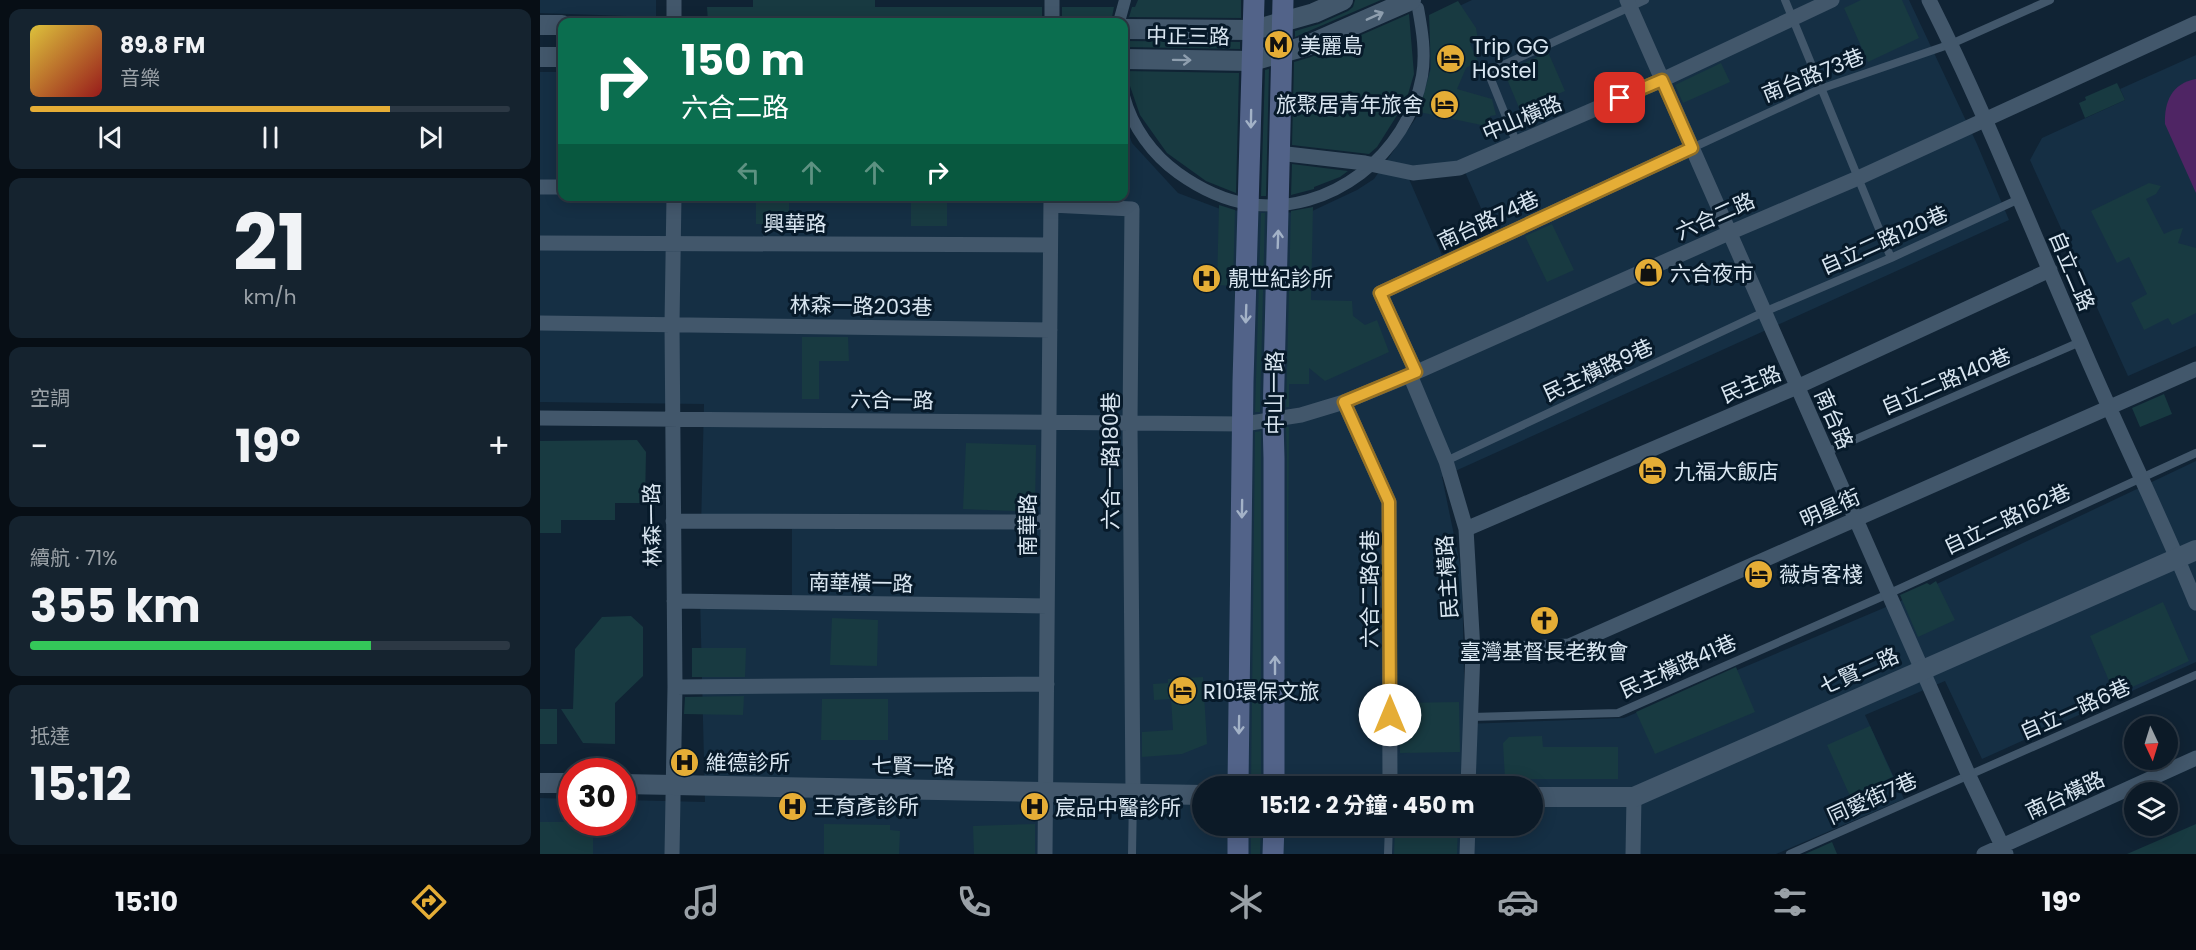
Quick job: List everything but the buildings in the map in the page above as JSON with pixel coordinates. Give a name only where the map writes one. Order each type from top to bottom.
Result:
[{"type":"main road","name":"中山一路","points":[[1238,776],[1243,382],[1254,0]]},
{"type":"main road","name":"中山一路","points":[[1274,776],[1273,421],[1283,0]]},
{"type":"main road","points":[[1238,836],[1238,854]]},
{"type":"main road","points":[[1273,854],[1274,836]]},
{"type":"street","points":[[674,0],[674,18]]},
{"type":"street","points":[[1052,0],[1052,18]]},
{"type":"street","points":[[1120,18],[1125,0]]},
{"type":"street","name":"中正三路","points":[[1128,29],[1254,30],[1314,13],[1343,0]]},
{"type":"street","name":"中山橫路","points":[[1278,153],[1373,165],[1413,173],[1459,168],[1662,80],[1832,0]]},
{"type":"street","name":"自立二路","points":[[1929,0],[1986,118],[2080,342],[2142,476],[2196,603]]},
{"type":"street","name":"南台路","points":[[1629,3],[1968,776],[2004,850]]},
{"type":"street","points":[[1128,112],[1143,138],[1166,164],[1194,185],[1227,198],[1249,204],[1278,204],[1302,201],[1338,189],[1373,165],[1395,141],[1413,110],[1422,75],[1424,38],[1414,4]]},
{"type":"street","name":"中正三路","points":[[1128,59],[1252,61],[1306,46],[1414,4]]},
{"type":"street","name":"六合二路","points":[[1244,424],[1273,421],[1344,402],[1413,374],[1857,178],[2196,23]]},
{"type":"street","points":[[540,25],[558,25]]},
{"type":"street","points":[[540,57],[558,57]]},
{"type":"street","name":"南台路74巷","points":[[1413,374],[1380,293],[1692,148]]},
{"type":"street","points":[[540,187],[558,187]]},
{"type":"street","name":"林森一路","points":[[672,854],[675,687],[672,324],[674,201]]},
{"type":"street","name":"南華路","points":[[1046,854],[1051,201]]},
{"type":"street","name":"六合一路180巷","points":[[1051,201],[1132,209],[1130,424],[1133,794]]},
{"type":"street","name":"興華路","points":[[540,243],[1050,245]]},
{"type":"street","name":"民主路","points":[[1466,530],[1797,387],[2050,270]]},
{"type":"street","name":"林森一路203巷","points":[[540,323],[1050,330]]},
{"type":"street","name":"明星街","points":[[1473,651],[1569,646],[2196,369]]},
{"type":"street","name":"民主橫路","points":[[1413,374],[1446,461],[1466,530],[1473,651],[1468,776]]},
{"type":"street","name":"六合二路6巷","points":[[1344,402],[1389,502],[1390,776]]},
{"type":"street","name":"六合一路","points":[[540,418],[1244,424]]},
{"type":"street","points":[[673,521],[1048,522]]},
{"type":"street","name":"七賢二路","points":[[1543,797],[1634,797],[2196,550]]},
{"type":"street","name":"南華橫一路","points":[[674,601],[1047,606]]},
{"type":"street","points":[[675,687],[1047,684]]},
{"type":"street","name":"南台橫路","points":[[1984,854],[2004,850],[2196,758]]},
{"type":"street","points":[[540,783],[558,783]]},
{"type":"street","name":"七賢一路","points":[[636,784],[1192,795]]},
{"type":"street","points":[[1633,854],[1634,797]]},
{"type":"street","points":[[1467,854],[1468,836]]},
{"type":"lane","points":[[1516,144],[1488,72],[1629,3],[1645,0]]},
{"type":"lane","points":[[1785,0],[1891,258]]},
{"type":"lane","name":"南台路73巷","points":[[1692,148],[1820,88],[1951,44],[2050,0]]},
{"type":"lane","name":"自立二路120巷","points":[[1764,312],[1891,258],[2019,199]]},
{"type":"lane","name":"民主橫路9巷","points":[[1446,461],[1764,312]]},
{"type":"lane","name":"自立二路140巷","points":[[1826,452],[2080,342]]},
{"type":"lane","name":"自立二路162巷","points":[[1888,594],[2196,453]]},
{"type":"lane","name":"民主橫路41巷","points":[[1471,717],[1618,712],[1888,594]]},
{"type":"lane","name":"自立一路6巷","points":[[1968,776],[2196,675]]},
{"type":"lane","name":"同愛街7巷","points":[[1790,854],[1968,776]]},
{"type":"lane","points":[[1132,854],[1133,794]]},
{"type":"lane","points":[[1388,854],[1389,836]]},
{"type":"shaded area","points":[[540,0],[656,0],[656,17],[540,13]]},
{"type":"shaded area","points":[[1472,0],[1909,0],[1977,144],[2009,220],[1442,477],[1462,574],[1465,724],[1624,718],[1905,599],[2196,461],[2196,662],[1982,759],[1945,681],[1865,715],[1904,799],[1776,854],[540,854],[540,798],[558,799],[558,836],[636,836],[636,800],[705,802],[700,596],[792,595],[792,529],[701,528],[704,404],[540,402],[540,72],[558,72],[558,201],[1128,201],[1128,132],[1132,143],[1178,193],[1223,210],[1308,213],[1357,190],[1374,179],[1416,118],[1430,70],[1431,26],[1436,17]],"holes":[[[1465,172],[1492,233],[1442,255],[1409,179]]]},
{"type":"shaded area","points":[[2196,55],[2196,346],[2128,376],[2030,160],[2042,138],[2125,100],[2120,89]]},
{"type":"shaded area","points":[[2196,79],[2196,193],[2165,124],[2165,116],[2168,101],[2175,89]]},
{"type":"place","name":"美麗島","points":[[1279,45]]},
{"type":"place","name":"Trip GG Hostel","points":[[1451,58]]},
{"type":"place","name":"旅聚居青年旅舍","points":[[1444,104]]},
{"type":"place","name":"六合夜市","points":[[1649,273]]},
{"type":"place","name":"靚世紀診所","points":[[1207,278]]},
{"type":"place","name":"九福大飯店","points":[[1653,471]]},
{"type":"place","name":"薇肯客棧","points":[[1758,574]]},
{"type":"place","name":"臺灣基督長老教會","points":[[1544,620]]},
{"type":"place","name":"R10環保文旅","points":[[1182,691]]},
{"type":"place","name":"維德診所","points":[[685,762]]},
{"type":"place","name":"王育彥診所","points":[[793,806]]},
{"type":"place","name":"宸品中醫診所","points":[[1034,807]]},
{"type":"route","points":[[1390,715],[1389,502],[1344,402],[1416,372],[1380,293],[1692,148],[1662,80],[1620,98]]}]
